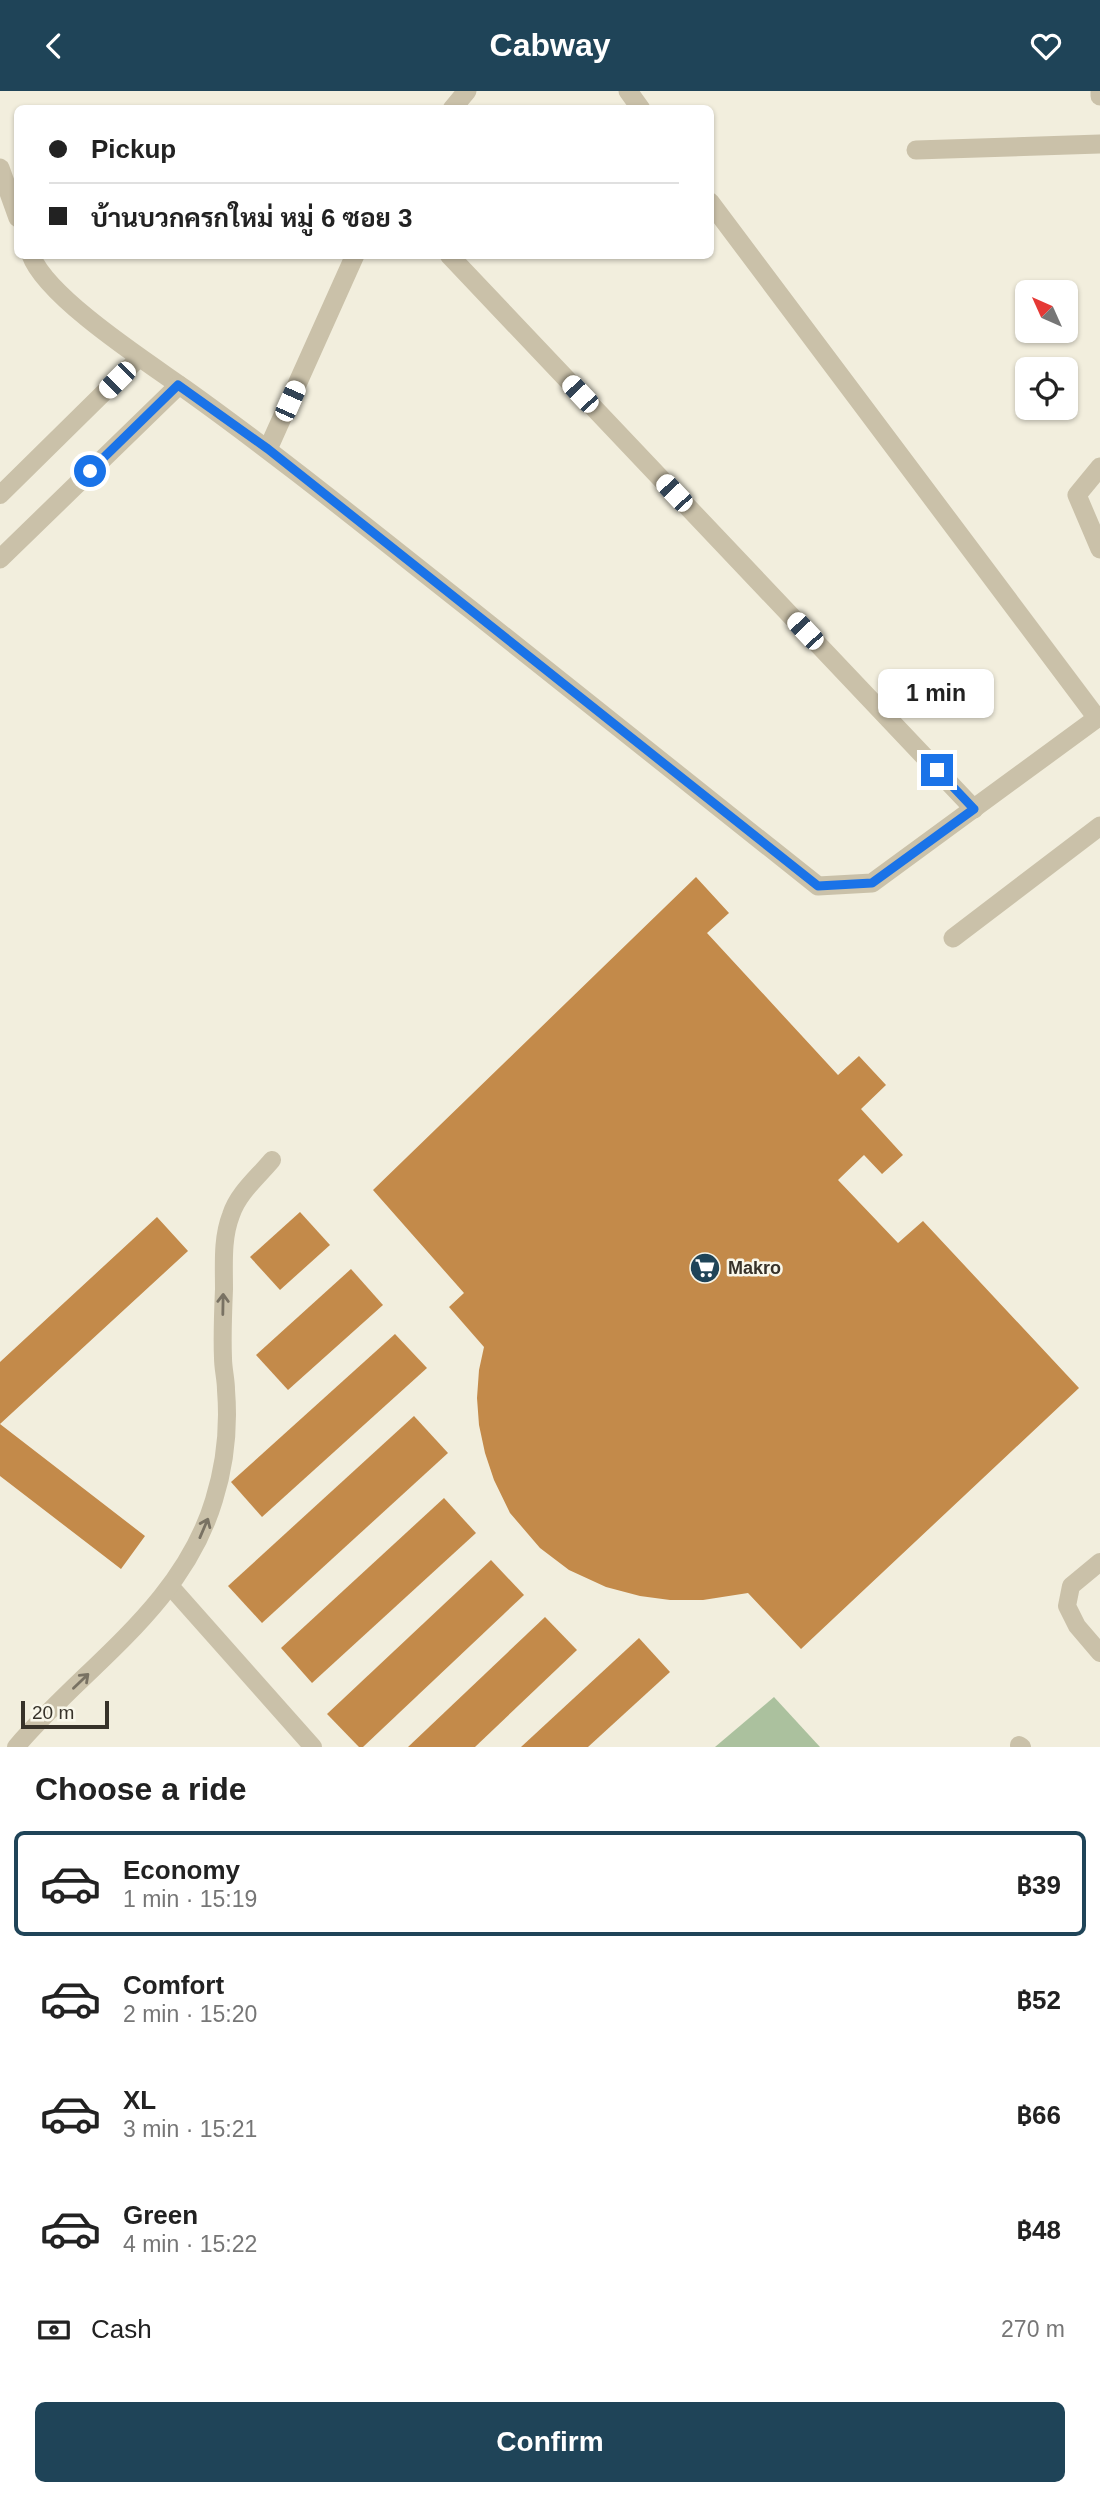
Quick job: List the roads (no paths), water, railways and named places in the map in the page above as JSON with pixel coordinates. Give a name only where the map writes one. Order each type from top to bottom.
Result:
[{"type":"street","points":[[455,105],[467,91]]},
{"type":"street","points":[[1100,91],[1100,96]]},
{"type":"street","points":[[916,150],[1100,143]]},
{"type":"street","points":[[0,168],[14,207]]},
{"type":"street","points":[[32,259],[47,281],[73,306],[139,358],[268,449],[818,886],[872,883],[1099,717],[714,207]]},
{"type":"street","points":[[268,449],[353,259]]},
{"type":"street","points":[[453,259],[974,809]]},
{"type":"street","points":[[0,559],[178,385]]},
{"type":"street","points":[[1100,467],[1077,495],[1100,549]]},
{"type":"street","points":[[953,938],[1100,826]]},
{"type":"lane","points":[[0,495],[139,358]]},
{"type":"lane","points":[[16,1747],[33,1727],[115,1649],[171,1587],[202,1532],[222,1472],[227,1416],[223,1361],[225,1242],[231,1214],[240,1197],[272,1160]]},
{"type":"lane","points":[[1100,1562],[1071,1586],[1067,1606],[1077,1626],[1100,1653]]},
{"type":"lane","points":[[171,1587],[313,1747]]},
{"type":"place","name":"Makro","points":[[705,1268]]}]
